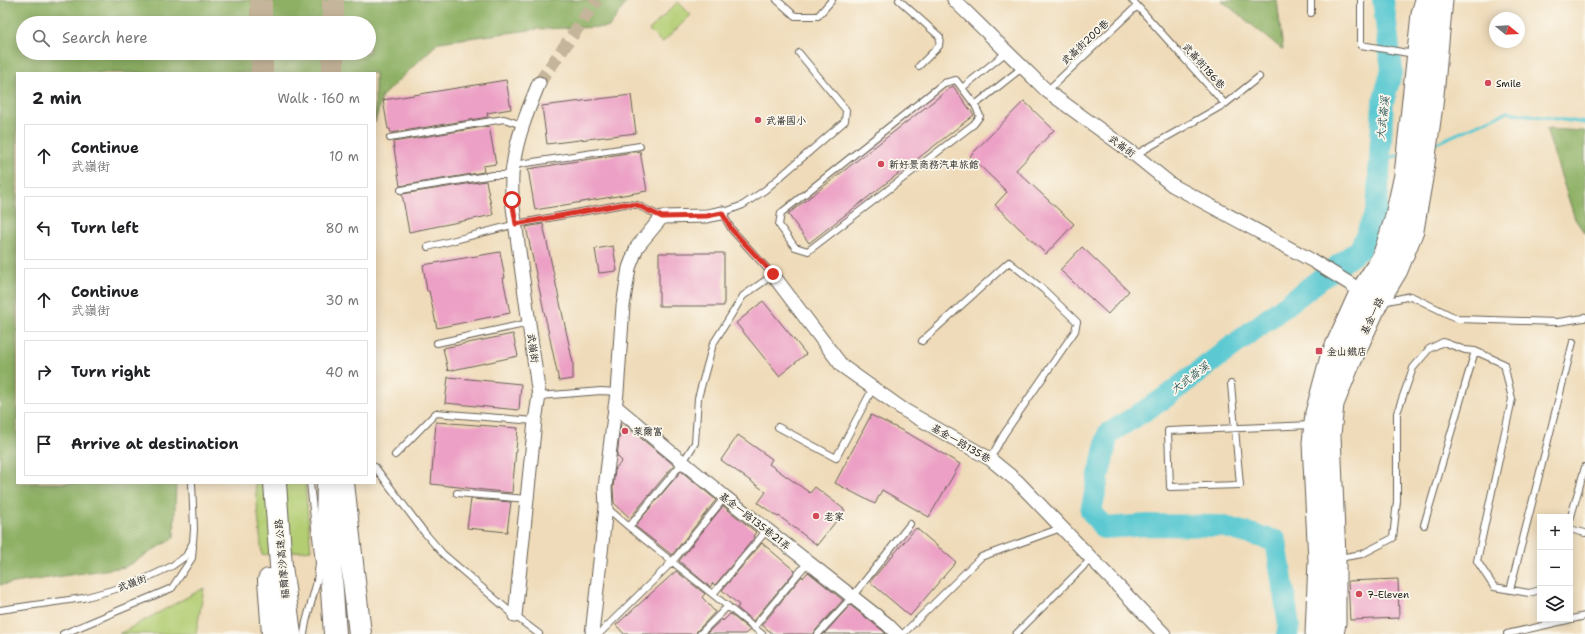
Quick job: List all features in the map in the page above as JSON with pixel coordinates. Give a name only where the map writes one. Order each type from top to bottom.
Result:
[{"type":"highway","points":[[266,484],[273,634]]},
{"type":"highway","name":"福爾摩沙高速公路","points":[[275,484],[282,566],[290,634]]},
{"type":"highway","points":[[328,484],[327,519],[335,634]]},
{"type":"highway","points":[[343,484],[360,634]]},
{"type":"main road","name":"基金一路","points":[[1316,634],[1319,560],[1313,443],[1315,424],[1322,386],[1331,357],[1383,257],[1395,220],[1404,176],[1422,54],[1422,14],[1426,0]]},
{"type":"main road","name":"基金一路","points":[[1422,54],[1442,0]]},
{"type":"main road","name":"基金一路","points":[[1333,634],[1335,558],[1330,435],[1333,404],[1347,369],[1363,294]]},
{"type":"street","name":"武崙街","points":[[954,0],[1008,51],[1047,91],[1135,155],[1172,185],[1313,261],[1363,294]]},
{"type":"street","name":"武嶺街","points":[[515,616],[535,421],[539,396],[512,200],[512,170],[522,125],[539,83]]},
{"type":"street","points":[[592,634],[606,507],[605,488],[617,392],[623,306],[629,268],[637,247],[662,217],[707,216],[722,213]]},
{"type":"street","name":"基金一路135巷","points":[[773,274],[842,366],[904,410],[990,459],[1017,481],[1164,634]]},
{"type":"street","name":"基金一路135巷21弄","points":[[615,406],[767,530],[887,624],[897,634]]},
{"type":"lane","points":[[778,0],[795,16],[818,16],[832,0]]},
{"type":"lane","points":[[899,0],[940,38],[939,46],[919,66]]},
{"type":"lane","name":"武崙街186巷","points":[[1132,0],[1225,104],[1135,155]]},
{"type":"lane","points":[[1310,13],[1311,0]]},
{"type":"lane","points":[[1361,0],[1361,45],[1422,54]]},
{"type":"lane","name":"武崙街200巷","points":[[1047,91],[1137,6]]},
{"type":"lane","points":[[962,88],[1008,51]]},
{"type":"lane","points":[[629,527],[683,462],[695,443],[698,398],[713,344],[743,296],[773,274],[732,230],[722,213],[743,205],[765,190],[845,121],[846,110],[799,53]]},
{"type":"lane","points":[[975,105],[1023,67]]},
{"type":"lane","points":[[1225,104],[1259,77]]},
{"type":"lane","points":[[956,80],[962,88],[975,105],[980,116],[974,124],[808,250],[795,247],[779,225],[781,214],[944,83],[956,80]]},
{"type":"lane","points":[[390,138],[504,119],[522,125]]},
{"type":"lane","points":[[401,190],[493,175],[512,170],[640,146]]},
{"type":"lane","points":[[428,247],[516,224],[624,204],[637,205],[662,217]]},
{"type":"lane","points":[[922,342],[1009,262],[1044,290],[1077,322],[1075,331],[1004,434],[990,459]]},
{"type":"lane","points":[[1363,294],[1411,296],[1458,319],[1558,322],[1585,317]]},
{"type":"lane","points":[[437,343],[529,323]]},
{"type":"lane","points":[[1335,558],[1362,554],[1393,538],[1397,501],[1397,413],[1413,368],[1428,349],[1443,342],[1475,352],[1504,364],[1512,399],[1477,561],[1494,587],[1529,593],[1537,591]]},
{"type":"lane","points":[[1510,590],[1573,342]]},
{"type":"lane","points":[[1424,526],[1475,352]]},
{"type":"lane","points":[[1231,384],[1236,427],[1240,485],[1170,487],[1168,432],[1236,427],[1315,424]]},
{"type":"lane","points":[[778,427],[836,458],[873,388]]},
{"type":"lane","points":[[539,396],[601,391],[617,392]]},
{"type":"lane","points":[[395,455],[436,412],[535,421]]},
{"type":"lane","points":[[1572,514],[1585,467]]},
{"type":"lane","points":[[376,468],[442,554],[515,616],[539,634]]},
{"type":"lane","points":[[63,634],[172,588],[192,558],[194,529],[192,484]]},
{"type":"lane","points":[[304,634],[317,581],[319,563],[310,484]]},
{"type":"lane","points":[[457,493],[527,499]]},
{"type":"lane","points":[[600,634],[672,562],[725,496]]},
{"type":"lane","points":[[606,507],[762,634]]},
{"type":"lane","points":[[818,634],[852,597],[910,524]]},
{"type":"lane","points":[[903,634],[982,557],[1061,528]]},
{"type":"lane","points":[[712,594],[767,530]]},
{"type":"lane","points":[[1573,530],[1585,533]]},
{"type":"lane","name":"武嶺街","points":[[0,610],[83,598],[134,584],[172,566],[186,556],[193,542]]},
{"type":"lane","points":[[1016,634],[1091,559]]},
{"type":"lane","points":[[754,628],[808,562]]},
{"type":"lane","points":[[700,634],[728,606]]},
{"type":"lane","points":[[1507,634],[1585,616]]},
{"type":"green space","points":[[0,0],[628,0],[609,27],[537,29],[439,42],[382,96],[376,119],[376,72],[16,72],[16,484],[176,484],[174,538],[125,567],[0,585]]},
{"type":"green space","points":[[1221,0],[1277,0],[1283,50]]},
{"type":"green space","points":[[678,2],[691,15],[662,43],[649,30]]},
{"type":"green space","points":[[1546,129],[1585,131],[1585,234],[1575,219]]},
{"type":"green space","points":[[255,484],[305,484],[311,550],[262,555]]},
{"type":"green space","points":[[204,588],[196,634],[119,634]]},
{"type":"building","points":[[506,80],[511,109],[487,113],[488,117],[391,133],[390,129],[388,129],[383,100]]},
{"type":"building","name":"新好景商務汽車旅館","points":[[953,86],[974,115],[809,243],[788,214]]},
{"type":"building","points":[[631,95],[636,133],[547,144],[542,106]]},
{"type":"building","points":[[1024,101],[1054,130],[1016,170],[1074,224],[1046,254],[995,205],[1007,192],[970,156]]},
{"type":"building","points":[[489,126],[496,164],[483,166],[484,172],[400,186],[393,142]]},
{"type":"building","points":[[640,151],[647,191],[535,210],[528,169]]},
{"type":"building","points":[[486,181],[493,215],[409,232],[402,194]]},
{"type":"building","points":[[543,224],[573,363],[573,379],[559,381],[526,227]]},
{"type":"building","points":[[613,246],[617,271],[599,273],[595,249]]},
{"type":"building","points":[[1082,247],[1129,291],[1108,314],[1060,270]]},
{"type":"building","points":[[500,252],[505,278],[503,278],[510,313],[437,328],[429,291],[427,291],[423,265]]},
{"type":"building","points":[[659,253],[724,253],[724,306],[659,306]]},
{"type":"building","points":[[763,301],[806,354],[779,376],[736,323]]},
{"type":"building","points":[[513,334],[518,356],[448,371],[443,348]]},
{"type":"building","points":[[448,377],[521,384],[519,410],[445,403]]},
{"type":"building","points":[[871,415],[911,435],[960,464],[929,517],[882,490],[875,504],[835,483]]},
{"type":"building","points":[[436,422],[518,428],[512,493],[431,484]]},
{"type":"building","points":[[621,422],[674,465],[630,518],[614,503],[613,488],[615,469],[622,461],[617,456]]},
{"type":"building","points":[[738,435],[772,459],[769,464],[810,493],[815,487],[845,510],[817,545],[779,516],[778,517],[758,503],[766,492],[721,460]]},
{"type":"building","points":[[681,471],[716,500],[672,555],[635,526]]},
{"type":"building","points":[[471,499],[511,502],[507,532],[467,528]]},
{"type":"building","points":[[723,506],[756,532],[753,536],[755,537],[715,585],[713,583],[710,587],[679,561]]},
{"type":"building","points":[[916,528],[956,562],[910,616],[870,582]]},
{"type":"building","points":[[762,543],[795,571],[753,621],[737,608],[739,605],[722,590]]},
{"type":"building","points":[[676,571],[705,594],[702,597],[715,612],[697,631],[696,634],[624,634],[616,625]]},
{"type":"building","points":[[808,572],[843,600],[814,634],[773,634],[762,625],[802,576],[803,578]]},
{"type":"building","points":[[1398,579],[1399,618],[1350,620],[1348,581]]},
{"type":"building","points":[[850,605],[882,630],[886,634],[824,634]]},
{"type":"building","points":[[730,614],[750,630],[745,634],[706,634],[722,619],[723,621]]},
{"type":"waterway","name":"大武崙溪","points":[[1287,634],[1289,626],[1276,541],[1221,526],[1148,525],[1104,528],[1091,511],[1108,434],[1163,399],[1360,249],[1377,211],[1383,102],[1392,70],[1383,0]]},
{"type":"waterway","points":[[1434,144],[1507,112],[1585,123]]},
{"type":"waterway","points":[[1379,161],[1399,155]]},
{"type":"tunnel","points":[[261,0],[261,16]]},
{"type":"tunnel","points":[[333,0],[333,16]]},
{"type":"tunnel","points":[[539,83],[597,0]]},
{"type":"tunnel","points":[[262,60],[262,72]]},
{"type":"tunnel","points":[[333,60],[333,72]]},
{"type":"place","name":"Smile","points":[[1488,83]]},
{"type":"place","name":"武崙國小","points":[[758,120]]},
{"type":"place","name":"新好景商務汽車旅館","points":[[881,164]]},
{"type":"place","name":"金山鐵店","points":[[1319,351]]},
{"type":"place","name":"萊爾富","points":[[625,431]]},
{"type":"place","name":"老家","points":[[816,516]]},
{"type":"place","name":"7-Eleven","points":[[1359,594]]},
{"type":"route","points":[[512,200],[516,224],[624,204],[637,205],[662,217],[707,216],[722,213],[732,230],[773,274]]}]
